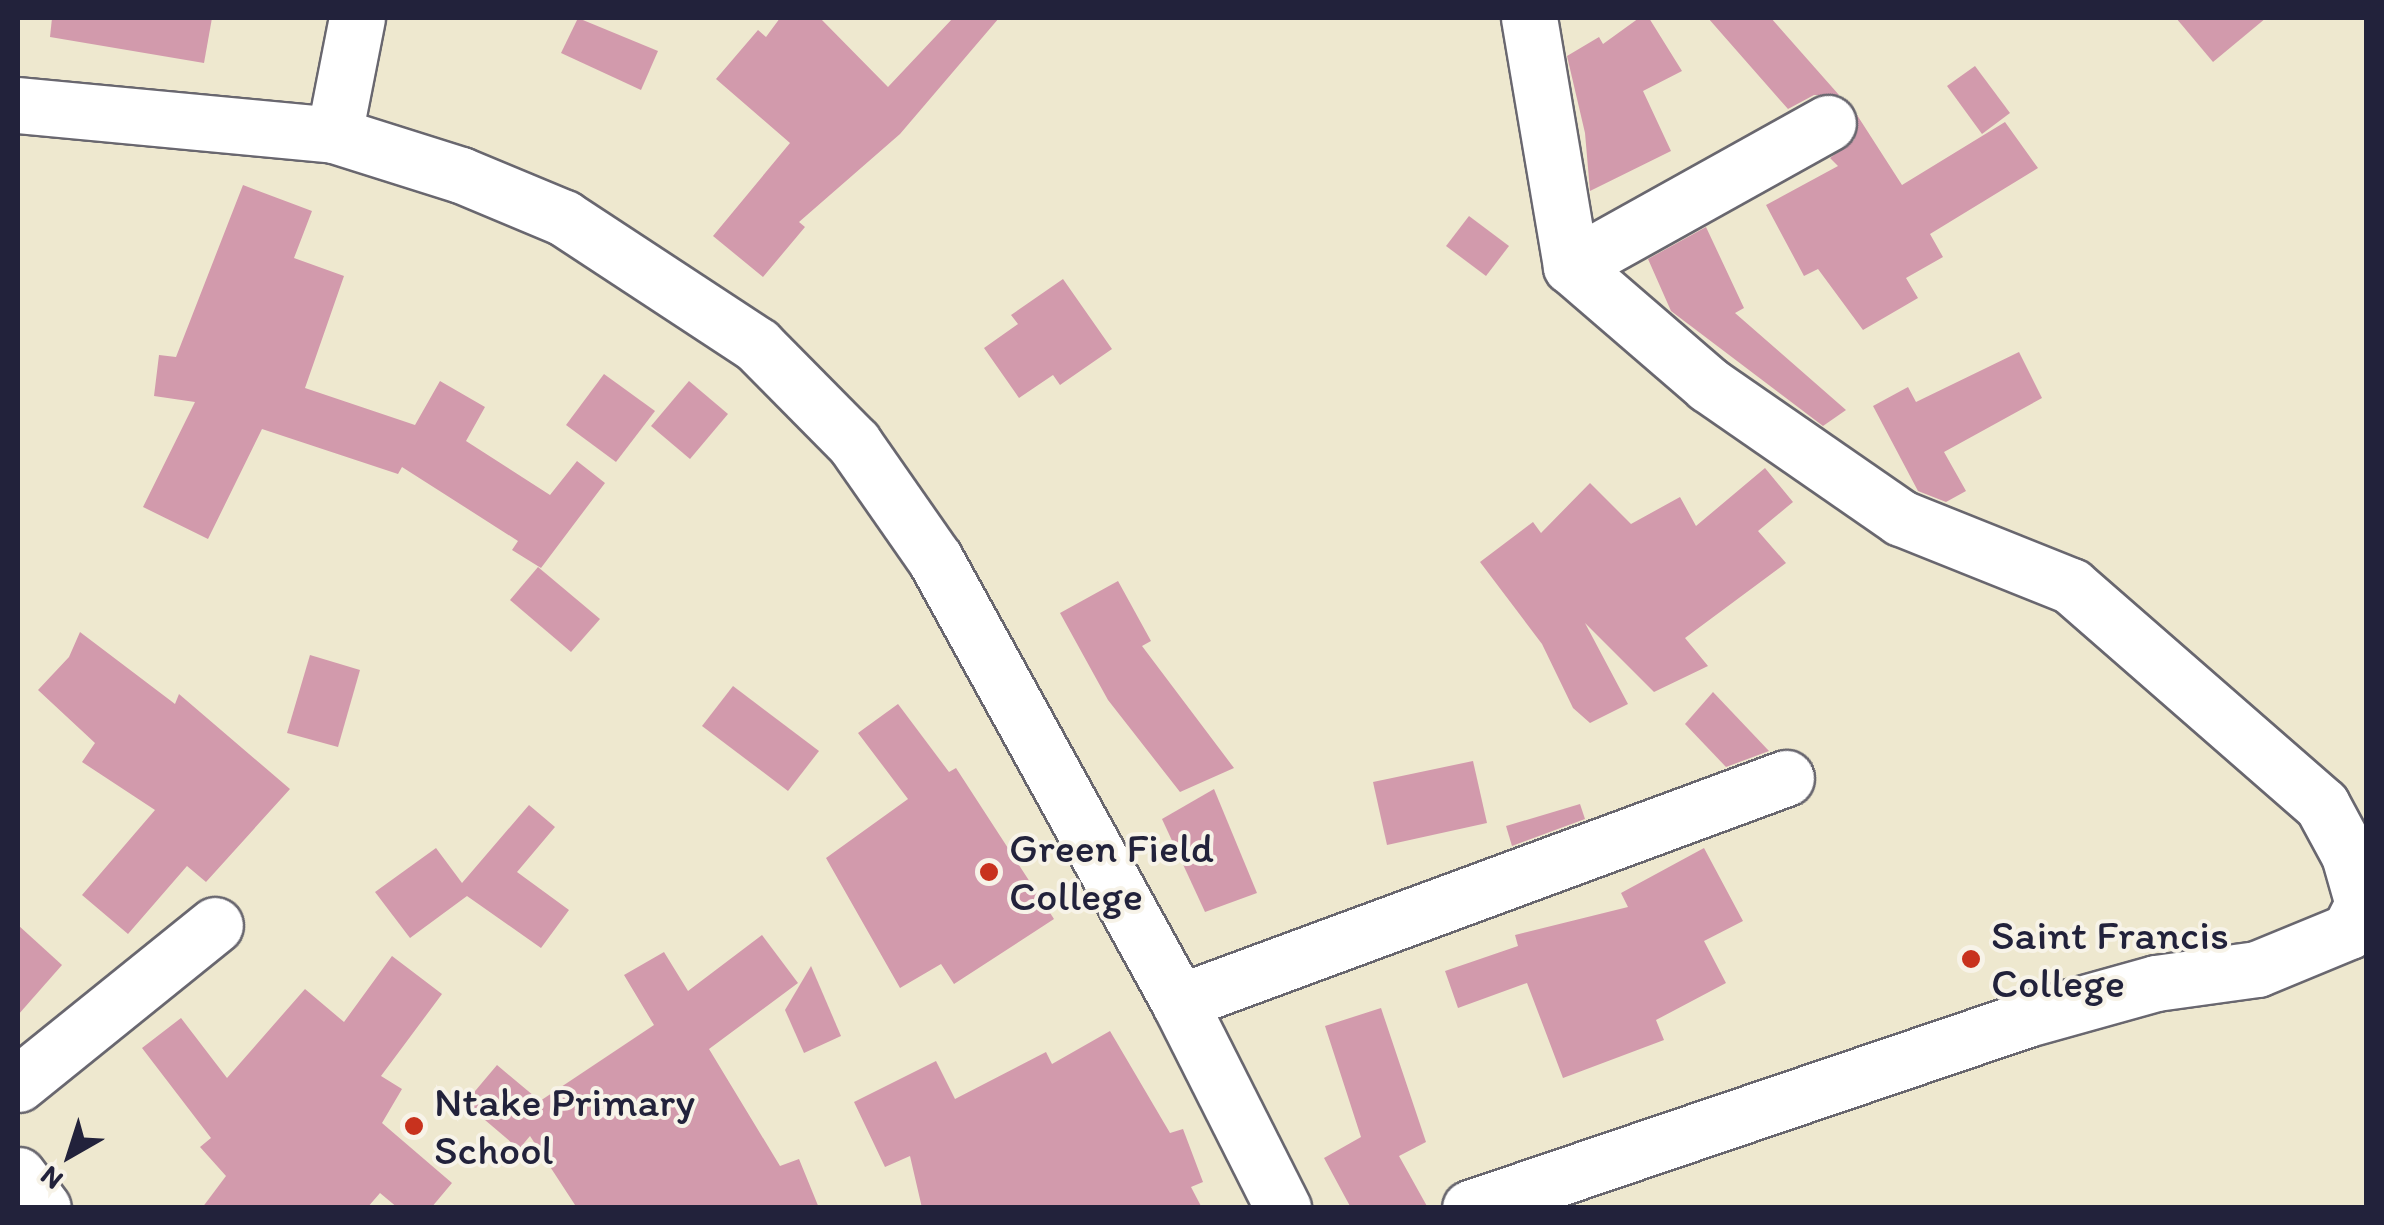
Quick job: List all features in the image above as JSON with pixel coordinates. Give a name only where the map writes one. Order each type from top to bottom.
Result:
[{"type":"street","points":[[334,135],[357,18]]},
{"type":"street","points":[[1470,1208],[2028,1019],[2156,983],[2257,969],[2349,931],[2363,904],[2349,855],[2322,805],[2070,586],[1901,518],[1709,385],[1571,266],[1529,18]]},
{"type":"street","points":[[18,105],[334,135],[461,176],[564,218],[757,345],[854,443],[935,559],[1179,1002],[1283,1208]]},
{"type":"street","points":[[1571,266],[1828,123]]},
{"type":"street","points":[[1179,1002],[1786,778]]},
{"type":"street","points":[[18,1084],[215,925]]},
{"type":"street","points":[[18,1175],[43,1208]]},
{"type":"building","points":[[52,18],[212,18],[204,63],[50,37]]},
{"type":"building","points":[[578,18],[658,51],[641,90],[561,53]]},
{"type":"building","points":[[780,18],[820,18],[888,87],[953,18],[999,18],[900,134],[799,222],[805,227],[763,277],[713,236],[790,143],[716,79],[758,30],[766,37]]},
{"type":"building","points":[[1639,18],[1649,18],[1682,71],[1643,91],[1671,151],[1590,191],[1585,133],[1567,56],[1599,37],[1603,44]]},
{"type":"building","points":[[1708,18],[1771,18],[1839,95],[1814,95],[1788,109]]},
{"type":"building","points":[[2176,18],[2266,18],[2213,62]]},
{"type":"building","points":[[1975,66],[2010,113],[1982,134],[1947,86]]},
{"type":"building","points":[[1857,115],[1902,185],[2005,122],[2038,168],[1930,234],[1943,257],[1906,278],[1918,298],[1863,330],[1818,269],[1804,276],[1766,205],[1838,166],[1830,158],[1854,140]]},
{"type":"building","points":[[243,185],[312,211],[294,258],[344,276],[305,388],[415,425],[440,381],[485,407],[466,441],[550,495],[577,461],[605,483],[541,568],[512,550],[518,541],[402,467],[398,474],[262,429],[208,539],[143,507],[195,402],[154,396],[159,355],[176,357]]},
{"type":"building","points":[[1469,216],[1509,246],[1486,276],[1446,246]]},
{"type":"building","points":[[1706,227],[1744,308],[1735,313],[1846,410],[1823,426],[1671,311],[1648,259]]},
{"type":"building","points":[[1063,279],[1112,349],[1060,385],[1053,375],[1019,398],[984,348],[1018,324],[1011,315]]},
{"type":"building","points":[[2019,352],[2042,398],[1944,452],[1966,491],[1946,502],[1918,491],[1873,406],[1908,387],[1916,402]]},
{"type":"building","points":[[604,374],[655,411],[616,462],[566,425]]},
{"type":"building","points":[[689,381],[728,414],[690,459],[651,426]]},
{"type":"building","points":[[1765,468],[1793,502],[1758,531],[1786,563],[1685,638],[1708,666],[1654,692],[1585,623],[1628,704],[1590,723],[1573,708],[1542,644],[1480,562],[1533,522],[1541,533],[1590,483],[1631,524],[1680,497],[1696,526]]},
{"type":"building","points":[[538,567],[600,619],[571,652],[510,600]]},
{"type":"building","points":[[1118,581],[1151,641],[1142,646],[1234,768],[1180,792],[1108,700],[1060,613]]},
{"type":"building","points":[[80,632],[175,704],[179,694],[290,789],[206,882],[187,866],[128,934],[82,895],[155,810],[82,762],[95,743],[38,690],[69,657]]},
{"type":"building","points":[[310,655],[360,670],[338,747],[287,733]]},
{"type":"building","points":[[733,686],[819,751],[788,791],[702,726]]},
{"type":"building","points":[[1713,692],[1769,751],[1726,767],[1685,724]]},
{"type":"building","points":[[898,704],[949,772],[956,768],[1054,919],[954,984],[941,964],[900,988],[826,858],[908,799],[858,733]]},
{"type":"building","points":[[1473,761],[1487,823],[1387,845],[1373,782]]},
{"type":"building","points":[[1214,789],[1257,893],[1205,912],[1162,819]]},
{"type":"building","points":[[1580,804],[1585,819],[1512,846],[1506,826]]},
{"type":"building","points":[[529,805],[555,827],[517,872],[569,910],[541,948],[467,896],[410,938],[375,892],[436,848],[462,883]]},
{"type":"building","points":[[1704,848],[1743,921],[1704,941],[1726,983],[1656,1020],[1664,1040],[1563,1078],[1527,983],[1458,1008],[1445,971],[1518,946],[1515,935],[1628,907],[1621,893]]},
{"type":"building","points":[[18,925],[62,965],[18,1015]]},
{"type":"building","points":[[762,935],[798,983],[709,1049],[780,1166],[799,1159],[819,1208],[577,1208],[530,1136],[519,1149],[465,1103],[497,1065],[540,1101],[654,1025],[624,975],[664,952],[688,991]]},
{"type":"building","points":[[392,956],[442,994],[381,1076],[402,1089],[382,1123],[452,1183],[431,1208],[398,1208],[380,1193],[367,1208],[202,1208],[226,1176],[200,1147],[211,1138],[142,1048],[181,1018],[227,1078],[305,989],[344,1022]]},
{"type":"building","points":[[811,966],[841,1036],[804,1053],[785,1010]]},
{"type":"building","points":[[1381,1008],[1426,1142],[1399,1156],[1428,1208],[1351,1208],[1324,1158],[1361,1137],[1325,1026]]},
{"type":"building","points":[[1110,1031],[1170,1133],[1183,1129],[1203,1182],[1191,1187],[1202,1208],[922,1208],[910,1156],[885,1167],[854,1102],[936,1061],[955,1099],[1046,1052],[1052,1064]]},
{"type":"place","name":"Green Field College","points":[[989,872]]},
{"type":"place","name":"Saint Francis College","points":[[1971,959]]},
{"type":"place","name":"Ntake Primary School","points":[[414,1126]]}]
